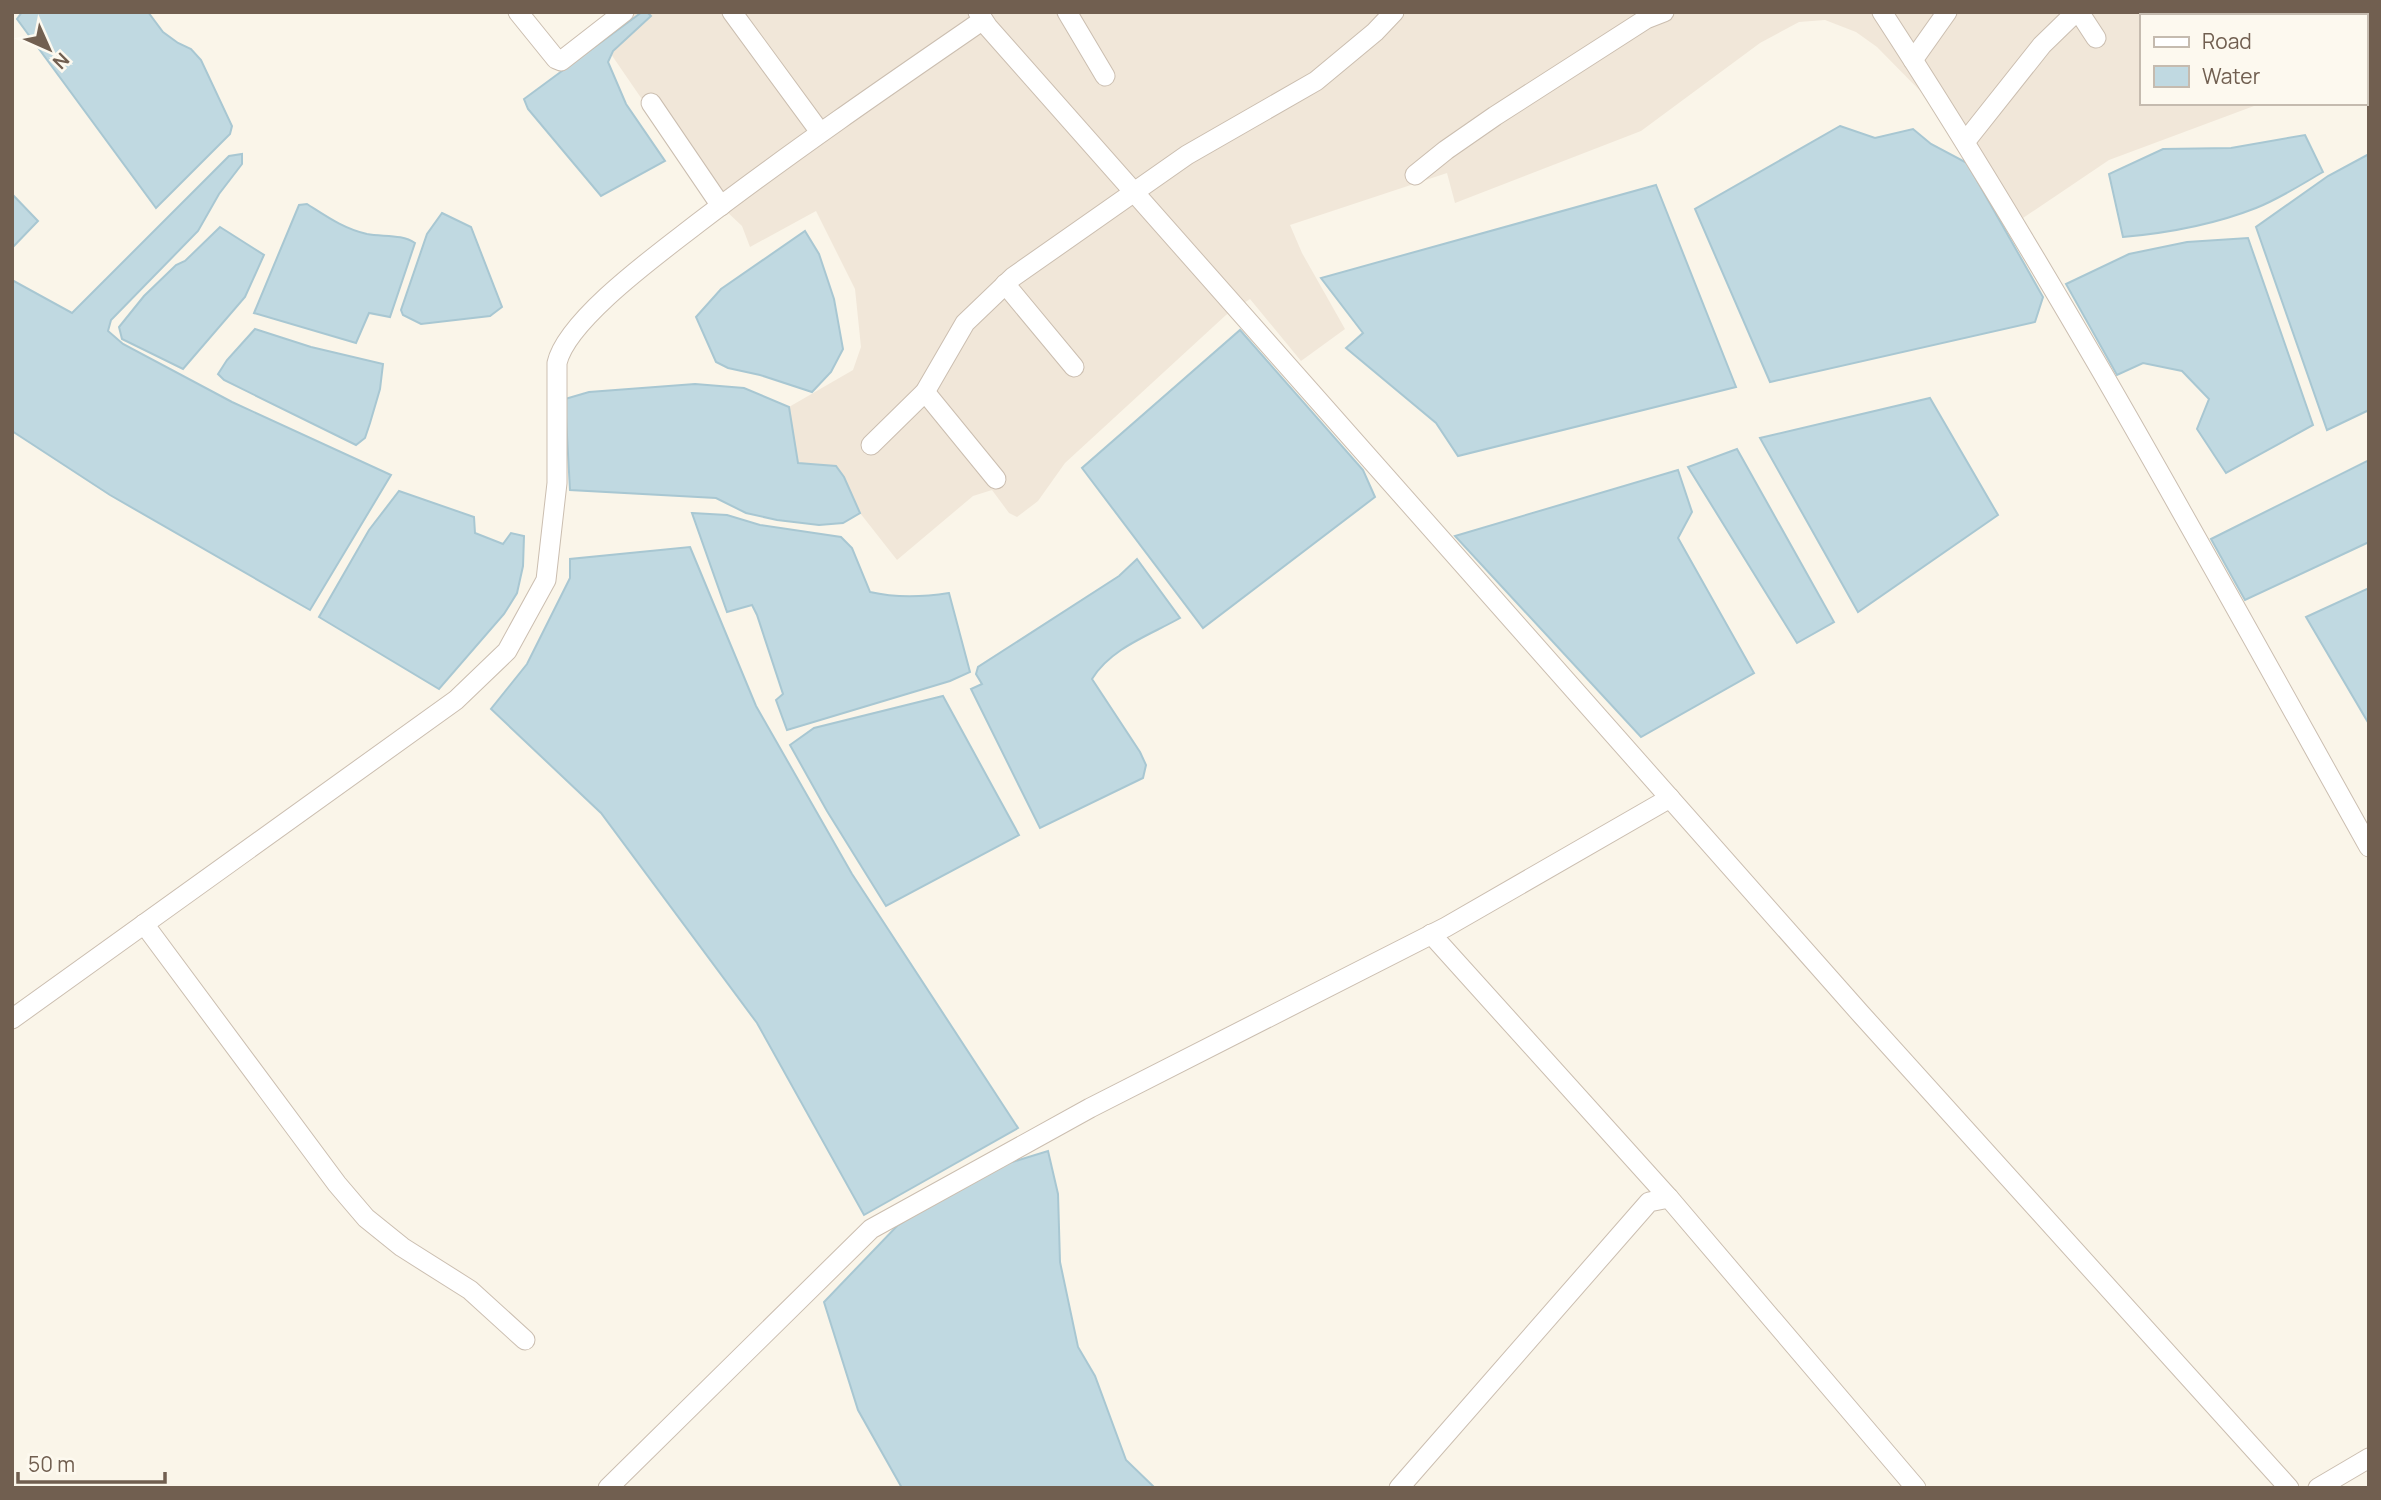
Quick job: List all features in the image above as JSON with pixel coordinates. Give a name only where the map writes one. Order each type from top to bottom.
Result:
[{"type":"street","points":[[518,12],[561,61],[624,12]]},
{"type":"street","points":[[732,12],[820,132]]},
{"type":"street","points":[[1068,12],[1104,76]]},
{"type":"street","points":[[871,446],[925,392],[965,323],[1005,284],[1187,155],[1316,81],[1375,32],[1394,12]]},
{"type":"street","points":[[1882,12],[2017,226],[2194,533],[2369,847]]},
{"type":"street","points":[[1913,60],[1947,12]]},
{"type":"street","points":[[1965,142],[2042,45],[2078,12],[2096,38]]},
{"type":"street","points":[[1415,176],[1495,116],[1651,14]]},
{"type":"street","points":[[12,1019],[456,700],[507,651],[546,580],[557,483],[556,363],[559,351],[584,321],[630,275],[721,205],[980,16],[1860,1013],[2289,1488]]},
{"type":"street","points":[[651,103],[721,205]]},
{"type":"street","points":[[1005,284],[1074,367]]},
{"type":"street","points":[[925,392],[996,479]]},
{"type":"street","points":[[608,1488],[871,1228],[1090,1108],[1431,934],[1670,798]]},
{"type":"street","points":[[144,924],[337,1184],[366,1218],[402,1247],[470,1290],[525,1340]]},
{"type":"street","points":[[1431,934],[1669,1198],[1916,1488]]},
{"type":"street","points":[[1399,1488],[1649,1202],[1669,1198]]},
{"type":"street","points":[[2318,1488],[2369,1458]]},
{"type":"shaded area","points":[[608,12],[2369,12],[2367,38],[2367,14],[2140,14],[2140,105],[2257,105],[2109,160],[2023,218],[1987,165],[1936,107],[1877,47],[1856,32],[1825,20],[1799,22],[1760,43],[1641,131],[1455,203],[1447,173],[1290,225],[1302,253],[1345,329],[1301,361],[1250,299],[1226,315],[1065,463],[1038,501],[1017,517],[1009,513],[992,490],[973,496],[897,560],[860,513],[844,477],[823,464],[798,463],[789,407],[853,370],[861,347],[855,289],[816,211],[750,247],[742,226],[705,191],[591,25]]},
{"type":"water","points":[[22,12],[148,12],[163,32],[191,49],[201,60],[232,126],[230,134],[156,208],[17,19]]},
{"type":"water","points":[[642,12],[651,16],[613,51],[608,62],[626,104],[665,161],[601,196],[528,109],[524,99]]},
{"type":"water","points":[[1840,126],[1875,138],[1913,129],[1931,144],[1967,163],[2043,297],[2035,322],[1770,382],[1695,209]]},
{"type":"water","points":[[2305,135],[2323,172],[2290,191],[2256,208],[2207,224],[2123,237],[2109,174],[2163,149],[2231,148]]},
{"type":"water","points":[[242,154],[242,164],[219,194],[198,231],[111,320],[108,331],[123,344],[232,402],[391,475],[310,610],[110,495],[12,431],[12,280],[72,313],[229,156]]},
{"type":"water","points":[[2369,154],[2369,410],[2327,430],[2256,227],[2328,176]]},
{"type":"water","points":[[1656,185],[1736,387],[1458,456],[1436,423],[1346,348],[1363,333],[1321,278]]},
{"type":"water","points":[[12,194],[38,221],[12,248]]},
{"type":"water","points":[[307,204],[351,229],[367,234],[404,238],[415,243],[390,317],[369,313],[356,343],[254,313],[299,205]]},
{"type":"water","points":[[442,213],[471,227],[502,307],[490,316],[421,324],[403,315],[401,310],[427,234]]},
{"type":"water","points":[[220,227],[264,255],[245,297],[183,369],[122,339],[119,327],[144,296]]},
{"type":"water","points":[[805,231],[819,254],[834,299],[843,349],[831,372],[812,392],[728,368],[716,362],[696,317],[721,289]]},
{"type":"water","points":[[2248,238],[2313,425],[2226,473],[2197,429],[2209,399],[2182,371],[2143,363],[2117,375],[2066,284],[2129,254],[2187,242]]},
{"type":"water","points":[[255,329],[311,347],[383,364],[380,389],[365,438],[356,445],[224,380],[218,374]]},
{"type":"water","points":[[1240,330],[1363,470],[1375,497],[1203,628],[1082,468]]},
{"type":"water","points":[[695,384],[744,388],[789,407],[798,463],[836,466],[844,477],[860,513],[843,523],[819,525],[746,513],[716,498],[570,490],[565,399],[589,392]]},
{"type":"water","points":[[1930,398],[1998,515],[1858,612],[1760,438]]},
{"type":"water","points":[[1737,449],[1834,622],[1797,643],[1688,467]]},
{"type":"water","points":[[2369,460],[2369,542],[2245,600],[2211,539]]},
{"type":"water","points":[[1678,470],[1692,512],[1678,538],[1754,673],[1641,737],[1455,536]]},
{"type":"water","points":[[399,491],[474,517],[475,533],[503,544],[511,533],[524,536],[523,566],[517,593],[504,614],[439,689],[319,617],[369,530]]},
{"type":"water","points":[[692,513],[727,515],[760,525],[841,537],[852,548],[870,592],[910,596],[949,593],[970,672],[950,681],[787,730],[776,700],[783,694],[757,615],[752,605],[727,612]]},
{"type":"water","points":[[690,547],[756,706],[852,874],[1018,1128],[864,1215],[757,1023],[601,813],[491,709],[527,664],[570,578],[570,559]]},
{"type":"water","points":[[1137,559],[1180,618],[1120,651],[1100,668],[1092,679],[1140,752],[1146,765],[1143,778],[1040,828],[971,689],[982,684],[976,674],[978,667],[1119,576]]},
{"type":"water","points":[[2369,588],[2369,724],[2306,617]]},
{"type":"water","points":[[943,696],[1019,835],[886,906],[790,745],[814,728]]},
{"type":"water","points":[[1048,1151],[1058,1194],[1060,1262],[1078,1347],[1095,1376],[1126,1460],[1155,1488],[902,1488],[858,1410],[824,1302],[897,1226],[983,1171]]}]
